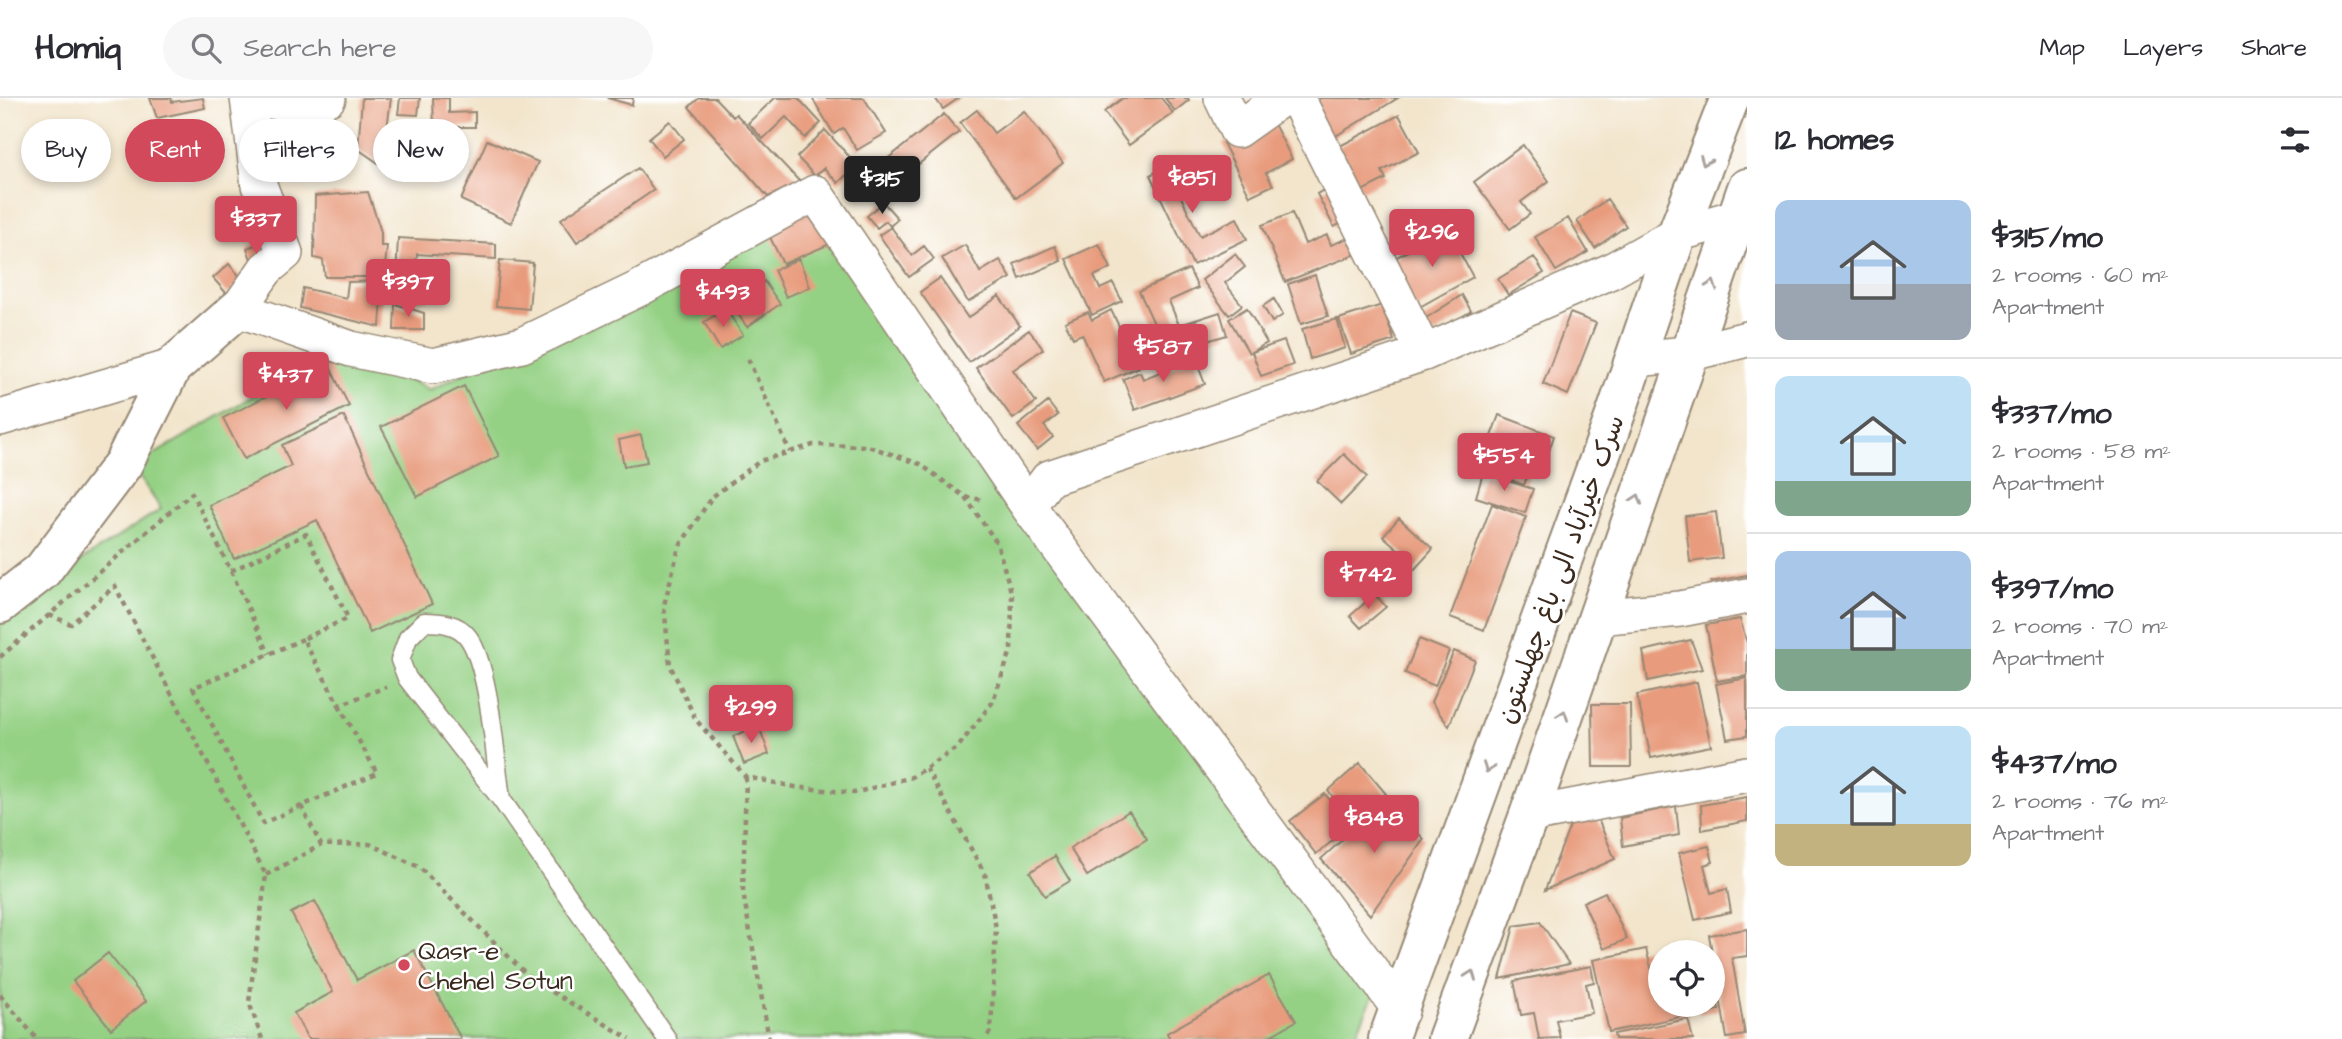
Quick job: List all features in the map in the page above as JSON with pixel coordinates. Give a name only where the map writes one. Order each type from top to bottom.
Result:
[{"type":"main road","name":"سرک خیرآباد الی باغ چهلستون","points":[[1394,1025],[1636,359],[1676,234],[1730,98]]},
{"type":"main road","points":[[1447,1039],[1529,815],[1688,354],[1743,205]]},
{"type":"main road","points":[[0,604],[42,571],[123,464],[172,367],[238,309]]},
{"type":"street","points":[[328,98],[319,103],[289,103],[250,98],[259,185],[285,253],[267,269],[238,309],[351,349],[433,366],[522,345],[640,288],[815,193],[1028,506],[1394,1025]]},
{"type":"street","points":[[1222,98],[1237,130],[1282,98]]},
{"type":"street","points":[[1297,98],[1424,353]]},
{"type":"street","points":[[1028,506],[1049,478],[1424,353],[1612,271],[1676,234],[1743,205]]},
{"type":"street","points":[[1636,359],[1688,354],[1747,339]]},
{"type":"street","points":[[0,418],[172,367]]},
{"type":"street","points":[[1597,617],[1680,609],[1747,596]]},
{"type":"street","points":[[1529,815],[1747,774]]},
{"type":"lane","points":[[501,799],[481,661],[467,635],[445,622],[424,622],[408,638],[400,660],[407,678],[501,799],[667,1039]]},
{"type":"path","points":[[748,359],[790,452]]},
{"type":"path","points":[[813,445],[868,446],[920,464],[965,497],[997,542],[1012,595],[1011,651],[992,703],[958,747],[912,777],[855,793],[794,787],[746,776],[696,720],[670,665],[664,605],[679,547],[712,497],[760,461],[790,452],[813,445]]},
{"type":"path","points":[[0,657],[192,494],[269,654]]},
{"type":"path","points":[[231,571],[306,534],[348,618],[193,688],[263,823],[377,773],[303,639]]},
{"type":"path","points":[[49,615],[71,624],[115,586],[266,875],[249,1002],[262,1039]]},
{"type":"path","points":[[339,705],[407,678]]},
{"type":"path","points":[[926,768],[985,874],[996,928],[991,1030],[986,1039]]},
{"type":"path","points":[[746,776],[743,892],[769,1039]]},
{"type":"path","points":[[301,806],[321,845]]},
{"type":"path","points":[[266,875],[321,845],[370,844],[419,867],[531,979],[630,1039]]},
{"type":"path","points":[[0,995],[37,1039]]},
{"type":"green space","points":[[812,201],[1379,982],[1354,1039],[0,1039],[0,613],[161,509],[133,467],[339,345],[430,390]]},
{"type":"building","points":[[150,98],[171,98],[172,102],[203,98],[205,108],[157,118]]},
{"type":"building","points":[[362,98],[391,98],[388,119],[373,119],[373,159],[359,150]]},
{"type":"building","points":[[400,98],[420,98],[418,115],[398,114]]},
{"type":"building","points":[[433,98],[449,98],[449,113],[475,112],[475,127],[469,127],[469,119],[434,119]]},
{"type":"building","points":[[607,98],[633,98],[632,105]]},
{"type":"building","points":[[699,98],[715,98],[733,117],[736,114],[800,182],[768,197],[689,107]]},
{"type":"building","points":[[775,98],[798,98],[821,123],[805,138],[786,117],[763,139],[748,123]]},
{"type":"building","points":[[812,98],[864,98],[886,133],[857,150],[843,128],[834,134]]},
{"type":"building","points":[[935,98],[959,98],[943,109]]},
{"type":"building","points":[[1123,98],[1161,98],[1173,113],[1129,145],[1104,112]]},
{"type":"building","points":[[1165,98],[1188,98],[1189,100],[1175,111]]},
{"type":"building","points":[[1321,98],[1398,98],[1329,140],[1309,106]]},
{"type":"building","points":[[977,110],[994,133],[1024,111],[1063,163],[1016,198],[960,123]]},
{"type":"building","points":[[944,114],[959,132],[886,190],[871,172]]},
{"type":"building","points":[[1399,115],[1419,152],[1382,171],[1386,179],[1362,191],[1338,147]]},
{"type":"building","points":[[1271,118],[1292,159],[1266,173],[1273,185],[1250,196],[1223,143]]},
{"type":"building","points":[[670,121],[684,139],[663,156],[649,138]]},
{"type":"building","points":[[825,130],[857,165],[838,183],[824,168],[815,176],[797,157]]},
{"type":"building","points":[[487,140],[538,162],[511,223],[461,200]]},
{"type":"building","points":[[1523,145],[1549,181],[1521,202],[1530,214],[1510,229],[1474,182]]},
{"type":"building","points":[[1185,158],[1199,186],[1180,195],[1200,236],[1237,218],[1247,239],[1193,265],[1150,175]]},
{"type":"building","points":[[638,168],[654,190],[577,242],[561,219]]},
{"type":"building","points":[[1332,185],[1350,218],[1334,227],[1317,194]]},
{"type":"building","points":[[368,192],[381,232],[381,246],[387,246],[384,277],[325,277],[323,260],[314,258],[315,196]]},
{"type":"building","points":[[1607,199],[1626,226],[1595,248],[1577,221]]},
{"type":"building","points":[[883,202],[898,219],[890,226],[886,221],[877,228],[867,216]]},
{"type":"building","points":[[812,208],[830,244],[783,264],[767,231]]},
{"type":"building","points":[[1292,213],[1305,244],[1327,235],[1331,245],[1353,236],[1359,253],[1285,282],[1262,225]]},
{"type":"building","points":[[1568,218],[1588,252],[1556,271],[1535,237]]},
{"type":"building","points":[[891,227],[912,255],[924,246],[934,259],[909,277],[879,235]]},
{"type":"building","points":[[1447,229],[1473,277],[1416,309],[1390,261]]},
{"type":"building","points":[[398,238],[496,244],[496,259],[417,254],[416,267],[431,268],[429,300],[395,298]]},
{"type":"building","points":[[258,244],[265,264],[254,268],[247,248]]},
{"type":"building","points":[[1099,244],[1111,268],[1094,276],[1100,289],[1113,283],[1122,301],[1092,315],[1066,259]]},
{"type":"building","points":[[965,245],[980,272],[1000,260],[1011,278],[968,302],[942,258]]},
{"type":"building","points":[[1055,246],[1061,261],[1020,279],[1014,264]]},
{"type":"building","points":[[1235,254],[1245,267],[1225,283],[1242,305],[1229,315],[1202,280]]},
{"type":"building","points":[[1534,257],[1544,273],[1508,295],[1498,279]]},
{"type":"building","points":[[799,259],[810,287],[786,297],[774,270]]},
{"type":"building","points":[[500,260],[533,263],[529,309],[496,306]]},
{"type":"building","points":[[229,264],[243,280],[227,294],[213,278]]},
{"type":"building","points":[[1189,269],[1198,288],[1169,301],[1181,330],[1161,339],[1139,291]]},
{"type":"building","points":[[1315,275],[1328,316],[1301,324],[1288,284]]},
{"type":"building","points":[[940,278],[968,318],[999,296],[1020,326],[969,362],[920,292]]},
{"type":"building","points":[[383,281],[380,327],[300,308],[303,288],[346,298],[348,282]]},
{"type":"building","points":[[764,281],[780,304],[747,327],[731,304]]},
{"type":"building","points":[[1462,295],[1471,311],[1433,335],[1423,320]]},
{"type":"building","points":[[1274,299],[1283,315],[1272,322],[1263,306]]},
{"type":"building","points":[[395,304],[424,313],[424,330],[394,330]]},
{"type":"building","points":[[1382,305],[1394,340],[1351,354],[1339,319]]},
{"type":"building","points":[[1247,308],[1267,343],[1249,353],[1229,319]]},
{"type":"building","points":[[726,309],[743,335],[720,349],[704,322]]},
{"type":"building","points":[[1111,310],[1139,367],[1104,382],[1082,334],[1073,338],[1065,322],[1088,312],[1092,320]]},
{"type":"building","points":[[1220,312],[1227,335],[1190,346],[1183,324]]},
{"type":"building","points":[[1570,313],[1596,323],[1568,395],[1543,384]]},
{"type":"building","points":[[1337,319],[1345,348],[1310,359],[1302,329]]},
{"type":"building","points":[[1029,330],[1043,349],[1013,370],[1036,402],[1013,419],[976,368]]},
{"type":"building","points":[[1284,341],[1293,365],[1261,376],[1252,352]]},
{"type":"building","points":[[1195,358],[1205,384],[1135,410],[1123,379],[1140,372],[1143,379]]},
{"type":"building","points":[[329,365],[349,406],[244,459],[223,418]]},
{"type":"building","points":[[464,386],[499,456],[417,497],[381,427]]},
{"type":"building","points":[[1048,402],[1058,415],[1044,426],[1053,437],[1037,450],[1018,426]]},
{"type":"building","points":[[1499,415],[1554,436],[1546,459],[1490,439]]},
{"type":"building","points":[[344,416],[432,604],[370,633],[317,520],[234,559],[209,505],[291,466],[282,445]]},
{"type":"building","points":[[641,435],[647,462],[624,466],[619,440]]},
{"type":"building","points":[[1505,446],[1534,457],[1524,485],[1495,474]]},
{"type":"building","points":[[1344,454],[1367,477],[1341,504],[1317,481]]},
{"type":"building","points":[[1483,473],[1533,489],[1525,513],[1476,497]]},
{"type":"building","points":[[1492,504],[1526,517],[1484,630],[1450,617]]},
{"type":"building","points":[[1716,512],[1722,558],[1690,562],[1685,516]]},
{"type":"building","points":[[1399,518],[1433,549],[1412,572],[1401,561],[1406,556],[1383,536]]},
{"type":"building","points":[[1747,575],[1747,586],[1713,594],[1711,582]]},
{"type":"building","points":[[1375,594],[1386,607],[1361,628],[1350,616]]},
{"type":"building","points":[[1740,619],[1747,643],[1747,676],[1717,681],[1706,625]]},
{"type":"building","points":[[1419,639],[1449,651],[1435,686],[1405,673]]},
{"type":"building","points":[[1691,640],[1702,669],[1648,681],[1643,651]]},
{"type":"building","points":[[1454,651],[1475,660],[1449,726],[1431,702]]},
{"type":"building","points":[[1747,678],[1747,736],[1727,739],[1716,684]]},
{"type":"building","points":[[1697,682],[1711,746],[1651,758],[1637,695]]},
{"type":"building","points":[[1592,704],[1630,704],[1631,767],[1593,767]]},
{"type":"building","points":[[759,726],[769,754],[744,764],[733,736]]},
{"type":"building","points":[[1360,763],[1386,794],[1354,821],[1328,791]]},
{"type":"building","points":[[1325,794],[1351,826],[1316,854],[1290,821]]},
{"type":"building","points":[[1747,797],[1747,821],[1702,830],[1701,805]]},
{"type":"building","points":[[1385,801],[1424,839],[1370,915],[1321,859]]},
{"type":"building","points":[[1676,806],[1679,835],[1623,846],[1620,818]]},
{"type":"building","points":[[1129,811],[1147,839],[1087,876],[1070,848]]},
{"type":"building","points":[[1575,813],[1597,817],[1615,859],[1545,890]]},
{"type":"building","points":[[1709,846],[1713,862],[1704,865],[1711,893],[1727,889],[1731,912],[1695,920],[1679,853]]},
{"type":"building","points":[[1055,856],[1070,881],[1045,896],[1030,872]]},
{"type":"building","points":[[1605,892],[1627,939],[1604,949],[1583,902]]},
{"type":"building","name":"Qasr-e Chehel Sotun","points":[[315,901],[357,980],[414,950],[461,1039],[308,1039],[294,1013],[333,992],[291,913]]},
{"type":"building","points":[[1540,922],[1569,964],[1500,979],[1514,926]]},
{"type":"building","points":[[1747,929],[1747,956],[1732,958],[1745,1035],[1727,1038],[1723,1017],[1725,940],[1710,940],[1709,935]]},
{"type":"building","points":[[1646,949],[1648,1017],[1680,1017],[1609,1032],[1593,960]]},
{"type":"building","points":[[108,953],[146,1001],[111,1029],[73,981]]},
{"type":"building","points":[[1591,966],[1594,982],[1586,984],[1592,1013],[1556,1020],[1560,1038],[1539,1039],[1534,1013],[1521,1015],[1514,981]]},
{"type":"building","points":[[1269,975],[1296,1021],[1265,1039],[1170,1039],[1167,1033]]},
{"type":"building","points":[[1688,1019],[1693,1039],[1615,1039],[1614,1034]]},
{"type":"place","name":"Qasr-e Chehel Sotun","points":[[404,965]]}]
